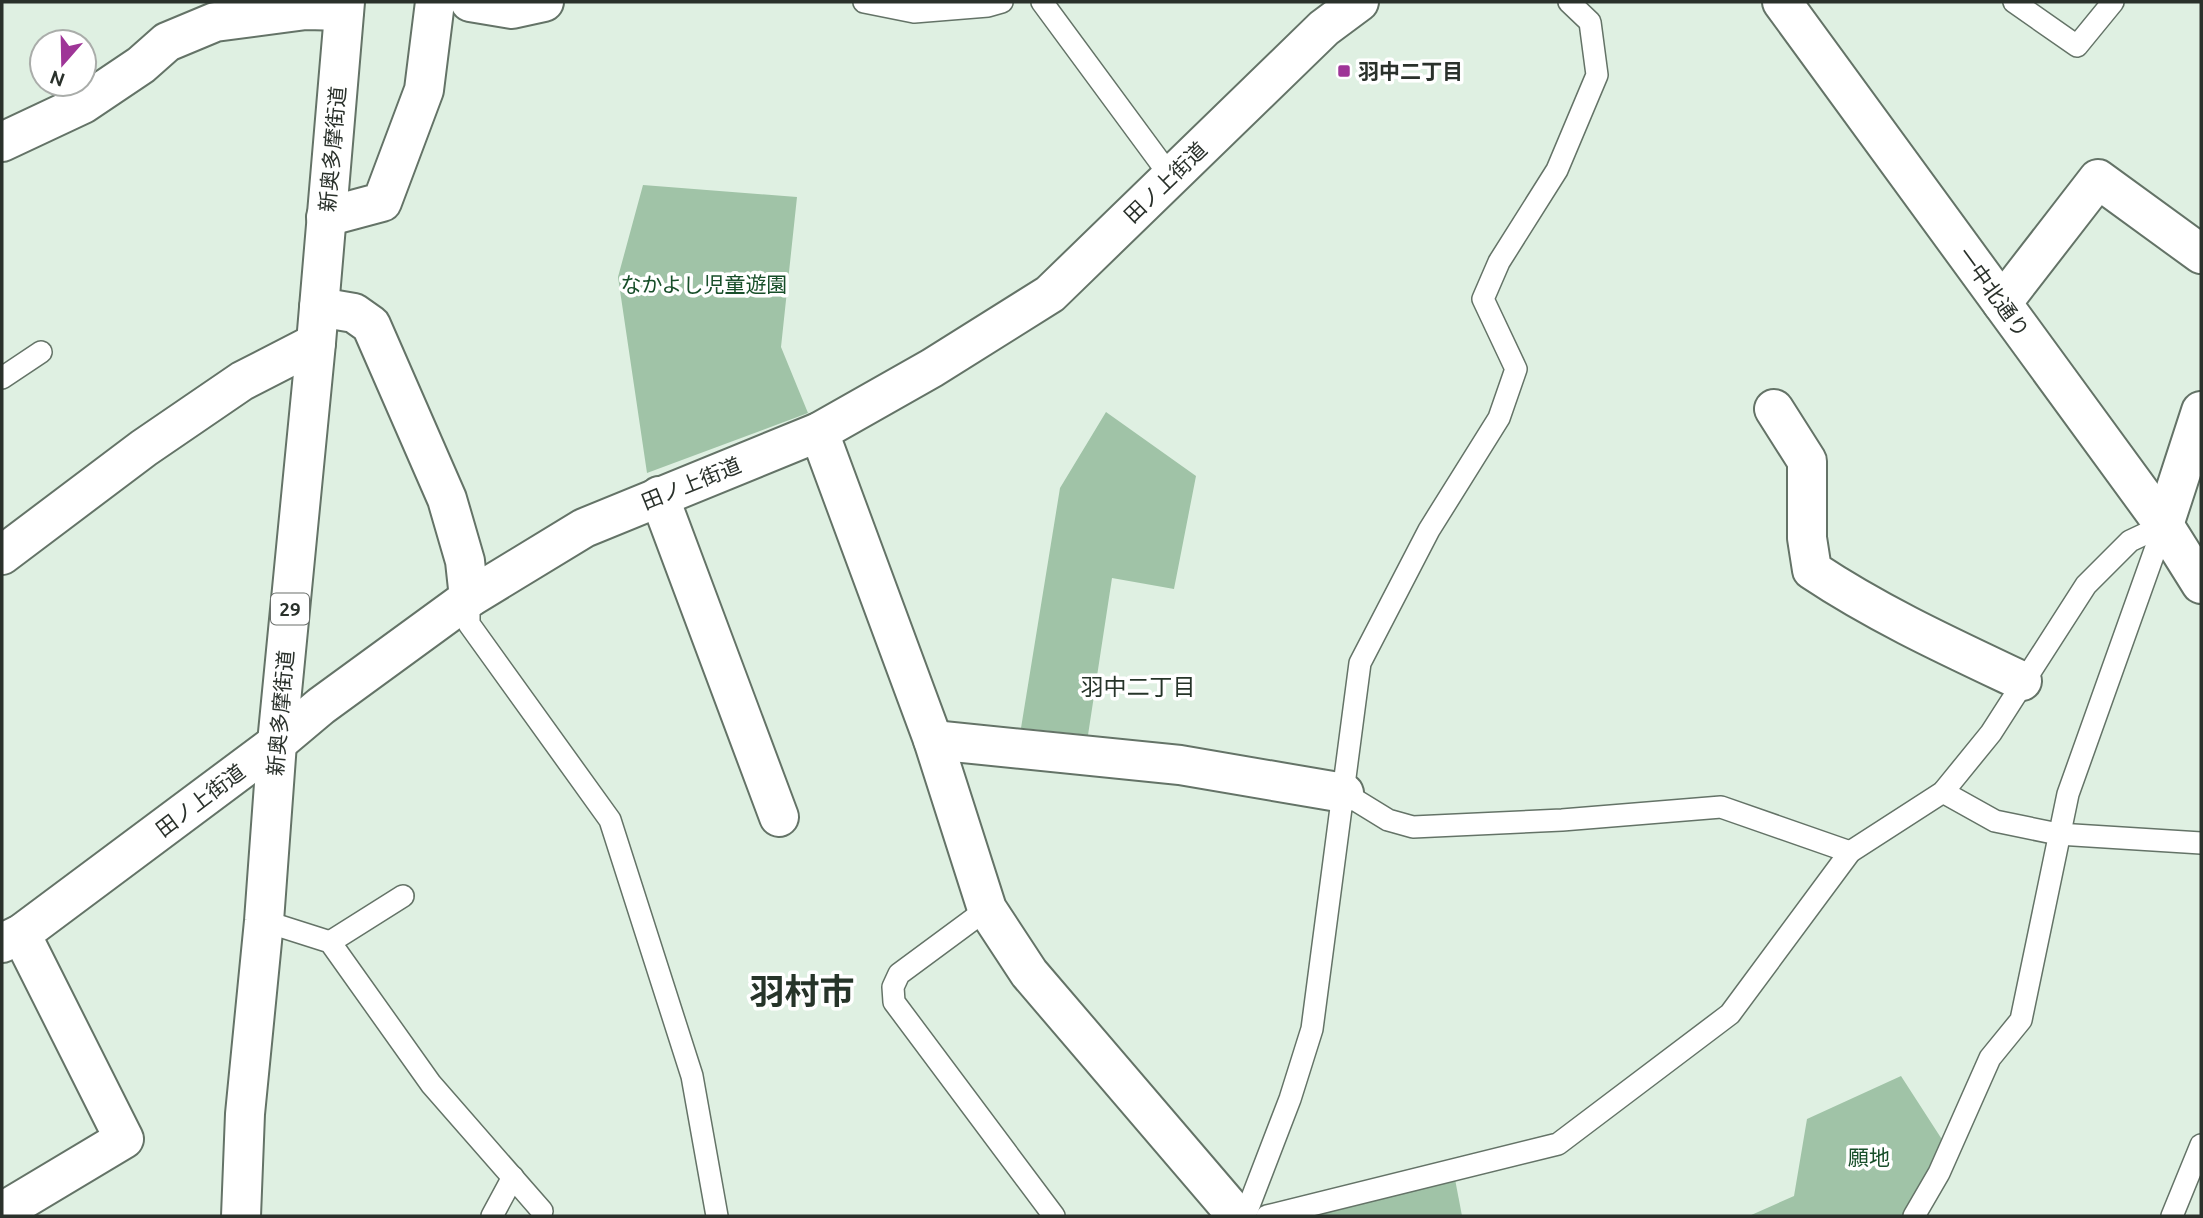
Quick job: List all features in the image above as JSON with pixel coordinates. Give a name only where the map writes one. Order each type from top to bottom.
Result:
[{"type":"street","points":[[326,217],[382,202],[424,90],[435,2]]},
{"type":"street","points":[[471,2],[512,9],[544,2]]},
{"type":"street","name":"田ノ上街道","points":[[11,939],[468,598],[584,528],[819,432],[932,368],[1050,294],[1324,28],[1359,2]]},
{"type":"street","name":"一中北通り","points":[[1782,2],[2164,525],[2201,584]]},
{"type":"street","points":[[2,142],[83,104],[141,65],[167,42],[215,22],[344,7]]},
{"type":"street","name":"新奥多摩街道","points":[[241,1216],[245,1114],[344,7]]},
{"type":"street","points":[[2002,303],[2098,178],[2201,254]]},
{"type":"street","points":[[2,555],[144,448],[242,381],[317,325],[354,313],[371,325],[447,499],[465,561],[468,598]]},
{"type":"street","points":[[1774,409],[1807,461],[1807,538],[1812,570],[1908,627],[2022,681]]},
{"type":"street","points":[[2164,525],[2201,411]]},
{"type":"street","points":[[819,432],[933,740],[987,909],[1030,973],[1237,1216]]},
{"type":"street","points":[[659,496],[779,817]]},
{"type":"street","points":[[933,740],[1180,765],[1344,793]]},
{"type":"street","points":[[2,1212],[124,1139],[11,939]]},
{"type":"lane","points":[[864,2],[914,12],[988,6],[1002,2]]},
{"type":"lane","points":[[1042,2],[1171,177]]},
{"type":"lane","points":[[1245,1216],[1290,1099],[1312,1029],[1360,663],[1429,530],[1499,418],[1516,369],[1483,299],[1499,262],[1557,170],[1597,75],[1590,22],[1569,2]]},
{"type":"lane","points":[[2014,2],[2077,46],[2113,2]]},
{"type":"lane","points":[[2,378],[41,352]]},
{"type":"lane","points":[[1267,1216],[1558,1144],[1730,1014],[1850,852],[1943,792],[1991,733],[2086,585],[2130,541],[2164,525]]},
{"type":"lane","points":[[1914,1216],[1940,1174],[1990,1058],[2021,1020],[2068,794],[2164,525]]},
{"type":"lane","points":[[468,598],[469,624],[610,820],[692,1076],[717,1216]]},
{"type":"lane","points":[[1943,792],[1995,821],[2058,834],[2201,843]]},
{"type":"lane","points":[[1344,793],[1388,820],[1413,827],[1562,820],[1721,807],[1850,852]]},
{"type":"lane","points":[[330,942],[403,896]]},
{"type":"lane","points":[[987,909],[899,974],[893,987],[894,1002],[1054,1216]]},
{"type":"lane","points":[[264,921],[330,942],[431,1084],[542,1210]]},
{"type":"lane","points":[[2172,1216],[2201,1145]]},
{"type":"lane","points":[[492,1216],[513,1177]]},
{"type":"green space","name":"なかよし児童遊園","points":[[643,185],[797,197],[781,347],[808,413],[647,473],[618,277]]},
{"type":"green space","points":[[1106,412],[1196,476],[1174,589],[1112,578],[1088,735],[1021,728],[1060,488]]},
{"type":"green space","name":"願地","points":[[1901,1076],[1943,1141],[1925,1180],[1902,1216],[1749,1216],[1794,1196],[1807,1119]]},
{"type":"green space","points":[[1455,1179],[1462,1216],[1296,1216]]},
{"type":"place","name":"羽中二丁目","points":[[1344,71]]},
{"type":"district","name":"羽中二丁目","points":[[1138,686]]},
{"type":"district","name":"羽村市","points":[[802,991]]}]
